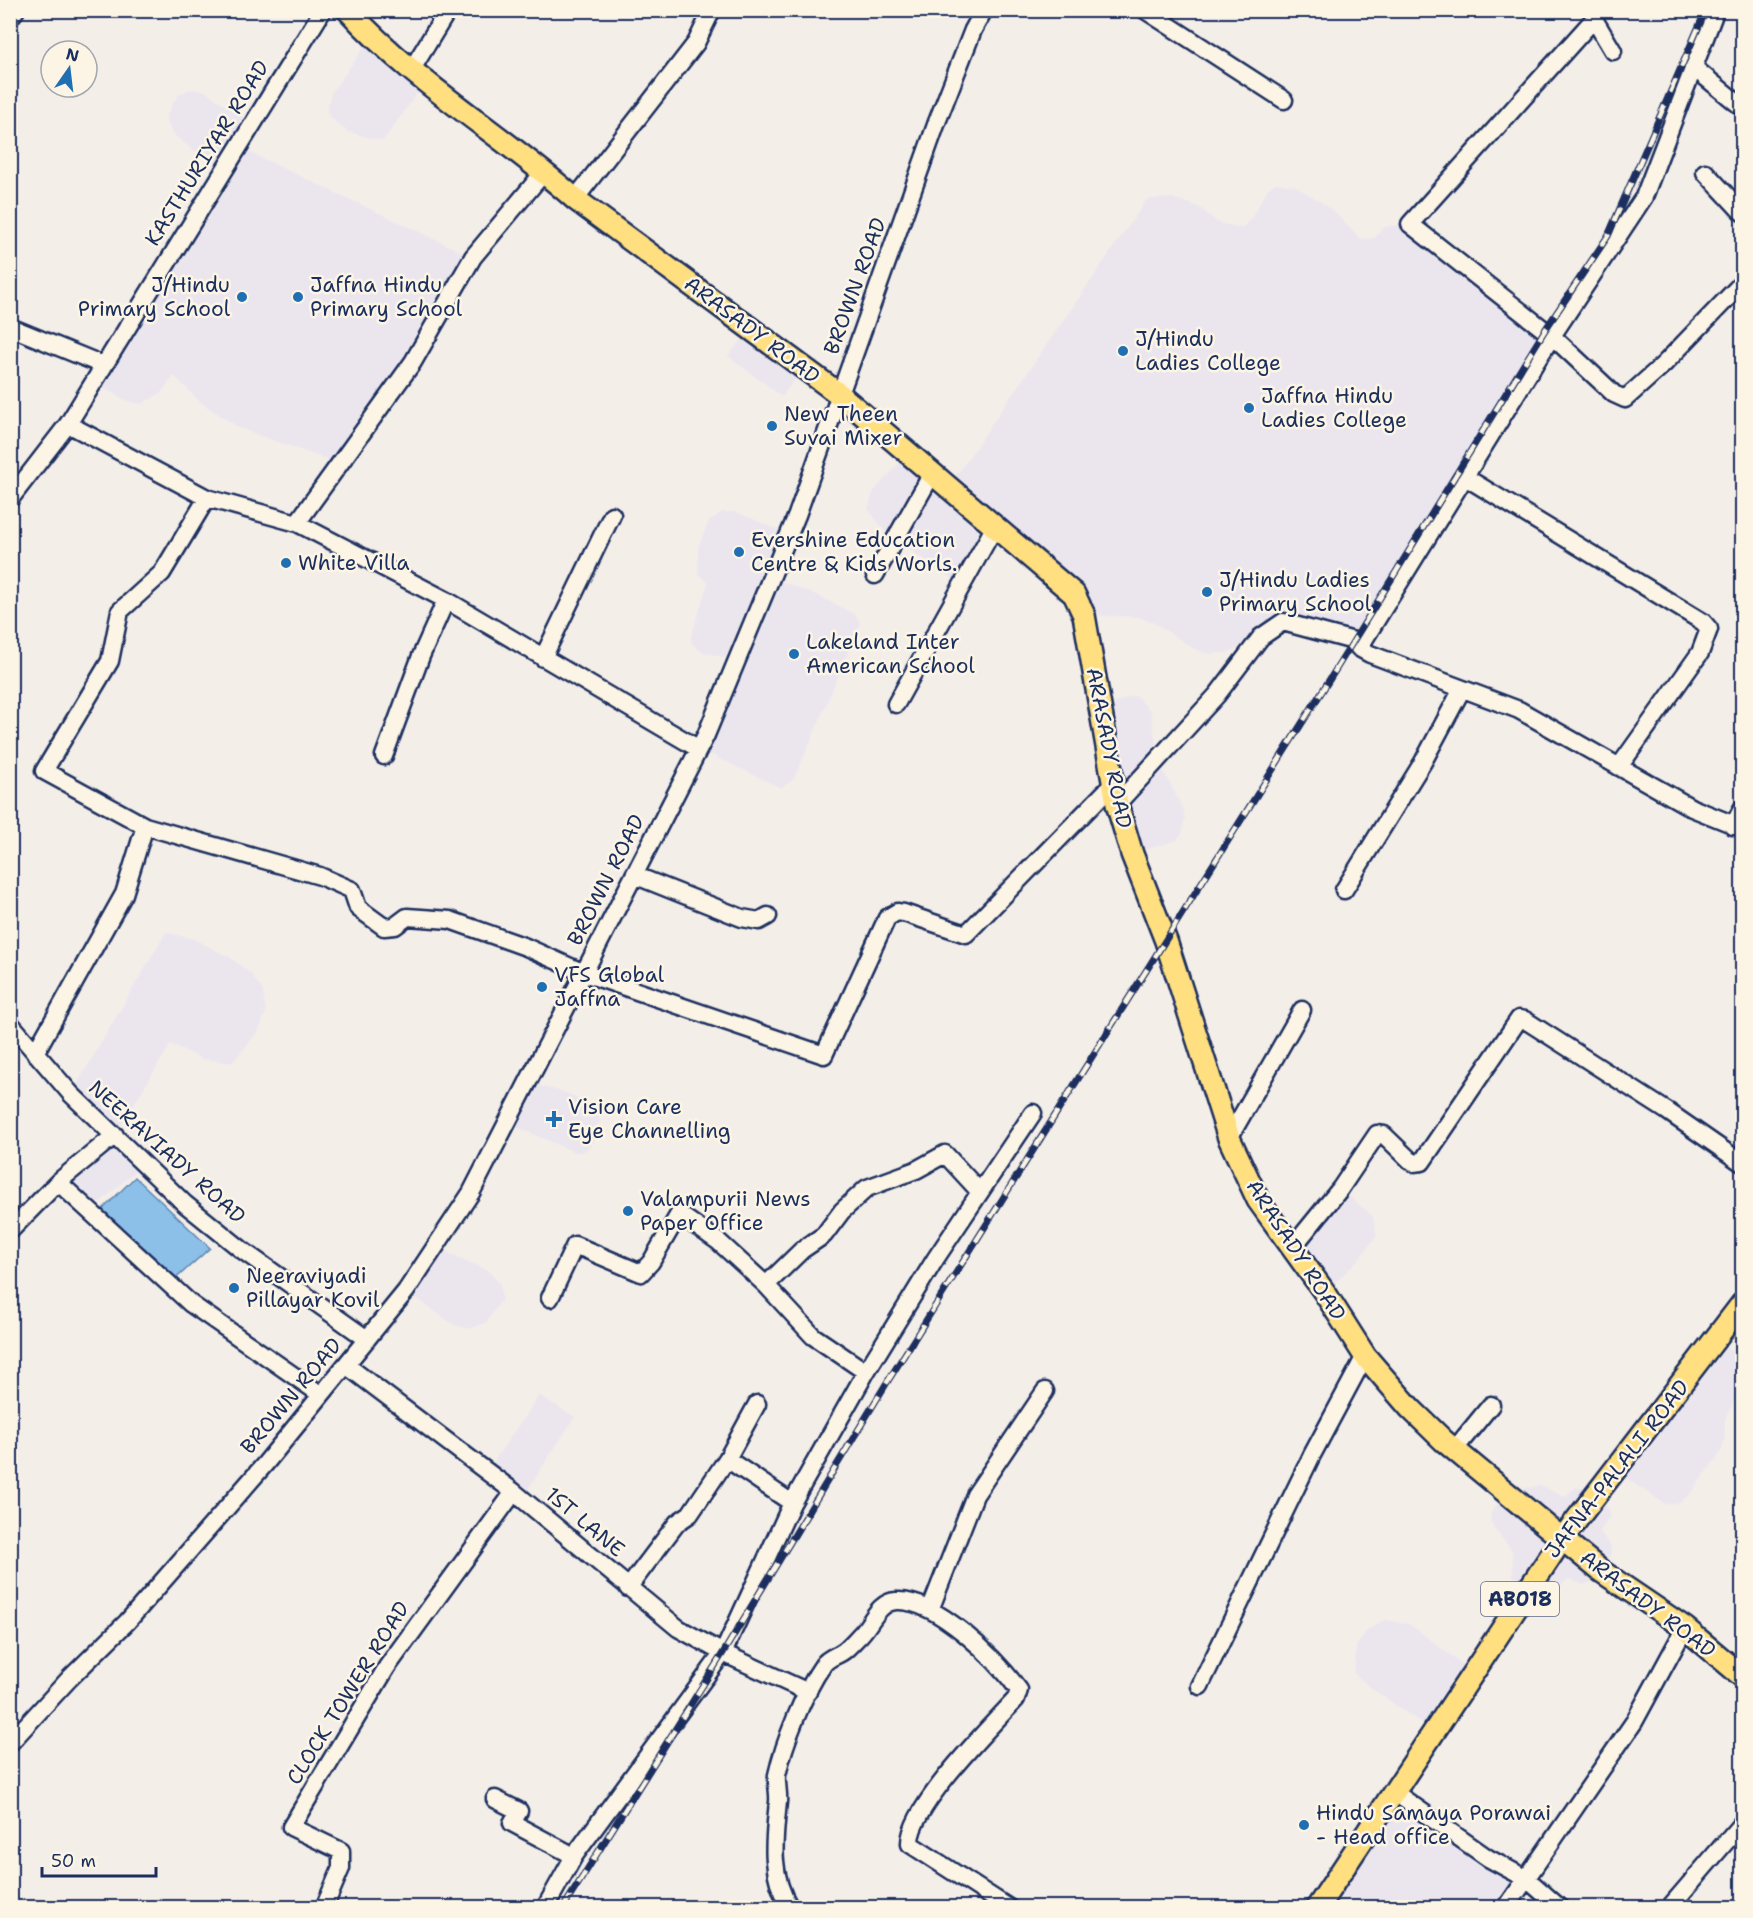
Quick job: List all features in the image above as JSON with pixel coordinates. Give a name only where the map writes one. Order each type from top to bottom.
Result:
[{"type":"main road","name":"ARASADY ROAD","points":[[348,10],[364,28],[412,69],[544,171],[575,199],[839,394],[1074,594],[1084,615],[1114,794],[1132,854],[1166,941],[1229,1138],[1258,1200],[1365,1356],[1410,1408],[1455,1449],[1601,1571],[1684,1628],[1743,1676]]},
{"type":"main road","name":"JAFNA-PALALI ROAD","points":[[1317,1908],[1562,1539],[1743,1304]]},
{"type":"street","points":[[10,18],[16,10]]},
{"type":"street","name":"KASTHURIYAR ROAD","points":[[10,499],[68,424],[323,10]]},
{"type":"street","points":[[412,69],[447,10]]},
{"type":"street","points":[[575,199],[696,43],[712,10]]},
{"type":"street","name":"BROWN ROAD","points":[[10,1743],[70,1678],[127,1622],[265,1464],[406,1291],[471,1193],[699,749],[797,515],[941,111],[984,10]]},
{"type":"street","points":[[1145,10],[1284,100]]},
{"type":"street","points":[[1359,648],[1552,336],[1644,196],[1713,17]]},
{"type":"street","points":[[1613,51],[1594,19],[1410,224],[1552,336],[1614,394],[1625,399],[1664,364],[1743,283]]},
{"type":"street","points":[[1693,67],[1743,107]]},
{"type":"street","points":[[297,523],[412,363],[473,258],[544,171]]},
{"type":"street","points":[[1705,172],[1743,212]]},
{"type":"street","points":[[10,327],[103,365]]},
{"type":"street","points":[[68,424],[207,498],[297,523],[446,600],[699,749]]},
{"type":"street","points":[[875,575],[933,472]]},
{"type":"street","points":[[1465,477],[1633,578],[1703,622],[1709,629],[1700,653],[1619,767]]},
{"type":"street","points":[[207,498],[162,573],[120,611],[110,661],[44,771],[145,826],[320,876],[352,890],[358,908],[384,927],[395,926],[407,917],[450,920],[526,947],[584,973],[824,1054],[887,918],[897,912],[904,913],[966,934],[1217,695],[1261,637],[1283,622],[1354,641],[1359,648],[1519,710],[1692,808],[1738,827],[1743,809]]},
{"type":"street","points":[[543,658],[612,515]]},
{"type":"street","points":[[896,704],[994,528]]},
{"type":"street","points":[[384,756],[421,656],[446,600]]},
{"type":"street","points":[[1344,890],[1424,762],[1462,689]]},
{"type":"street","points":[[35,1053],[124,894],[145,826]]},
{"type":"street","points":[[634,875],[742,918],[759,921],[768,916]]},
{"type":"street","points":[[1229,1138],[1302,1010]]},
{"type":"street","points":[[1292,1248],[1340,1189],[1377,1134],[1384,1135],[1413,1163],[1422,1162],[1519,1019],[1525,1020],[1667,1111],[1743,1163]]},
{"type":"street","name":"NEERAVIADY ROAD","points":[[10,1023],[71,1094],[193,1211],[242,1250],[367,1340]]},
{"type":"street","points":[[545,1908],[574,1856],[723,1653],[792,1503],[866,1372],[980,1192],[1034,1113]]},
{"type":"street","points":[[10,1231],[58,1182],[115,1135]]},
{"type":"street","points":[[766,1284],[801,1250],[824,1235],[842,1211],[867,1188],[916,1170],[945,1154],[980,1192]]},
{"type":"street","points":[[58,1182],[191,1304],[320,1394]]},
{"type":"street","points":[[550,1298],[575,1245],[641,1273],[651,1262],[679,1214],[719,1242],[766,1284],[813,1336],[866,1372]]},
{"type":"street","points":[[1200,1686],[1312,1455],[1365,1356]]},
{"type":"street","name":"1ST LANE","points":[[346,1365],[514,1492],[678,1628],[723,1653],[808,1692]]},
{"type":"street","points":[[930,1610],[975,1495],[1045,1391]]},
{"type":"street","points":[[628,1588],[677,1523],[690,1514],[726,1459],[757,1404]]},
{"type":"street","points":[[1455,1449],[1491,1405]]},
{"type":"street","points":[[726,1459],[792,1503]]},
{"type":"street","name":"CLOCK TOWER ROAD","points":[[324,1908],[341,1868],[341,1851],[291,1827],[387,1667],[514,1492]]},
{"type":"street","points":[[790,1908],[782,1894],[774,1869],[774,1833],[779,1798],[777,1777],[783,1755],[808,1692],[824,1663],[844,1651],[860,1636],[884,1605],[897,1600],[930,1610],[959,1629],[1002,1667],[1019,1689],[1019,1694],[937,1790],[911,1829],[910,1844],[1009,1908]]},
{"type":"street","points":[[1506,1908],[1634,1722],[1684,1628]]},
{"type":"street","points":[[1394,1792],[1488,1858],[1527,1879],[1560,1908]]},
{"type":"street","points":[[495,1799],[519,1810],[512,1823],[574,1856]]},
{"type":"street","points":[[1669,1908],[1743,1823]]},
{"type":"shaded area","points":[[373,35],[426,81],[383,141],[348,132],[329,117],[327,110],[331,93]]},
{"type":"shaded area","name":"Jaffna Hindu Primary School","points":[[190,89],[205,91],[252,124],[238,147],[473,257],[339,464],[239,428],[200,402],[174,376],[161,393],[142,404],[129,402],[93,382],[224,168],[175,136],[168,125],[167,114],[173,103],[180,94]]},
{"type":"shaded area","name":"Jaffna Hindu Ladies College","points":[[1275,183],[1296,186],[1330,208],[1361,239],[1375,238],[1381,229],[1387,226],[1410,224],[1545,330],[1354,641],[1283,622],[1239,648],[1226,653],[1208,654],[1194,649],[1156,624],[1138,617],[1084,615],[995,529],[969,572],[953,579],[884,530],[868,509],[873,492],[909,452],[949,486],[1147,199],[1173,198],[1199,207],[1219,223],[1242,228],[1252,217],[1268,188]]},
{"type":"shaded area","points":[[750,330],[803,368],[782,397],[728,356]]},
{"type":"shaded area","points":[[722,512],[736,512],[789,534],[771,577],[819,596],[856,615],[860,624],[793,780],[781,788],[699,749],[736,660],[700,651],[692,644],[691,637],[708,583],[698,574],[698,547],[709,521]]},
{"type":"shaded area","points":[[1137,696],[1151,712],[1159,763],[1184,810],[1185,819],[1182,834],[1177,840],[1132,854],[1100,711],[1128,697]]},
{"type":"shaded area","points":[[166,932],[194,939],[231,958],[251,974],[263,991],[266,1012],[258,1032],[232,1063],[202,1059],[171,1044],[115,1135],[71,1094]]},
{"type":"shaded area","name":"Vision Care Eye Channelling","points":[[528,1083],[567,1093],[585,1102],[600,1116],[599,1127],[591,1145],[584,1152],[574,1152],[507,1123]]},
{"type":"shaded area","points":[[115,1135],[143,1164],[90,1212],[58,1182]]},
{"type":"shaded area","points":[[1340,1189],[1373,1216],[1377,1236],[1358,1260],[1325,1293],[1292,1248]]},
{"type":"shaded area","points":[[436,1247],[489,1271],[500,1284],[502,1299],[487,1322],[470,1329],[454,1325],[406,1291]]},
{"type":"shaded area","points":[[1715,1340],[1742,1357],[1742,1384],[1725,1420],[1725,1439],[1720,1454],[1690,1494],[1680,1503],[1666,1505],[1615,1471]]},
{"type":"shaded area","points":[[539,1395],[575,1417],[522,1498],[487,1471]]},
{"type":"shaded area","points":[[1541,1485],[1564,1497],[1576,1487],[1586,1489],[1609,1509],[1610,1516],[1600,1532],[1611,1546],[1611,1553],[1601,1571],[1589,1583],[1583,1585],[1568,1579],[1559,1587],[1549,1589],[1528,1587],[1516,1580],[1513,1575],[1512,1551],[1494,1528],[1490,1520],[1491,1512],[1507,1492]]},
{"type":"shaded area","points":[[1384,1620],[1407,1623],[1472,1672],[1434,1732],[1372,1689],[1354,1673],[1356,1647],[1367,1630]]},
{"type":"shaded area","points":[[1394,1792],[1527,1879],[1506,1907],[1343,1907],[1325,1895]]},
{"type":"water","points":[[135,1177],[210,1248],[172,1282],[99,1213]]},
{"type":"railway","points":[[563,1908],[723,1653],[886,1384],[1338,666],[1545,330],[1608,236],[1706,10]]},
{"type":"place","name":"J/Hindu Primary School","points":[[242,297]]},
{"type":"place","name":"Jaffna Hindu Primary School","points":[[298,297]]},
{"type":"place","name":"J/Hindu Ladies College","points":[[1123,351]]},
{"type":"place","name":"Jaffna Hindu Ladies College","points":[[1249,408]]},
{"type":"place","name":"New Theen Suvai Mixer","points":[[772,426]]},
{"type":"place","name":"Evershine Education Centre & Kids Worls.","points":[[739,552]]},
{"type":"place","name":"White Villa","points":[[286,563]]},
{"type":"place","name":"J/Hindu Ladies Primary School","points":[[1207,592]]},
{"type":"place","name":"Lakeland Inter American School","points":[[794,654]]},
{"type":"place","name":"VFS Global Jaffna","points":[[542,987]]},
{"type":"place","name":"Vision Care Eye Channelling","points":[[554,1119]]},
{"type":"place","name":"Valampurii News Paper Office","points":[[628,1211]]},
{"type":"place","name":"Neeraviyadi Pillayar Kovil","points":[[234,1288]]},
{"type":"place","name":"Hindu Samaya Porawai - Head office","points":[[1304,1825]]}]
